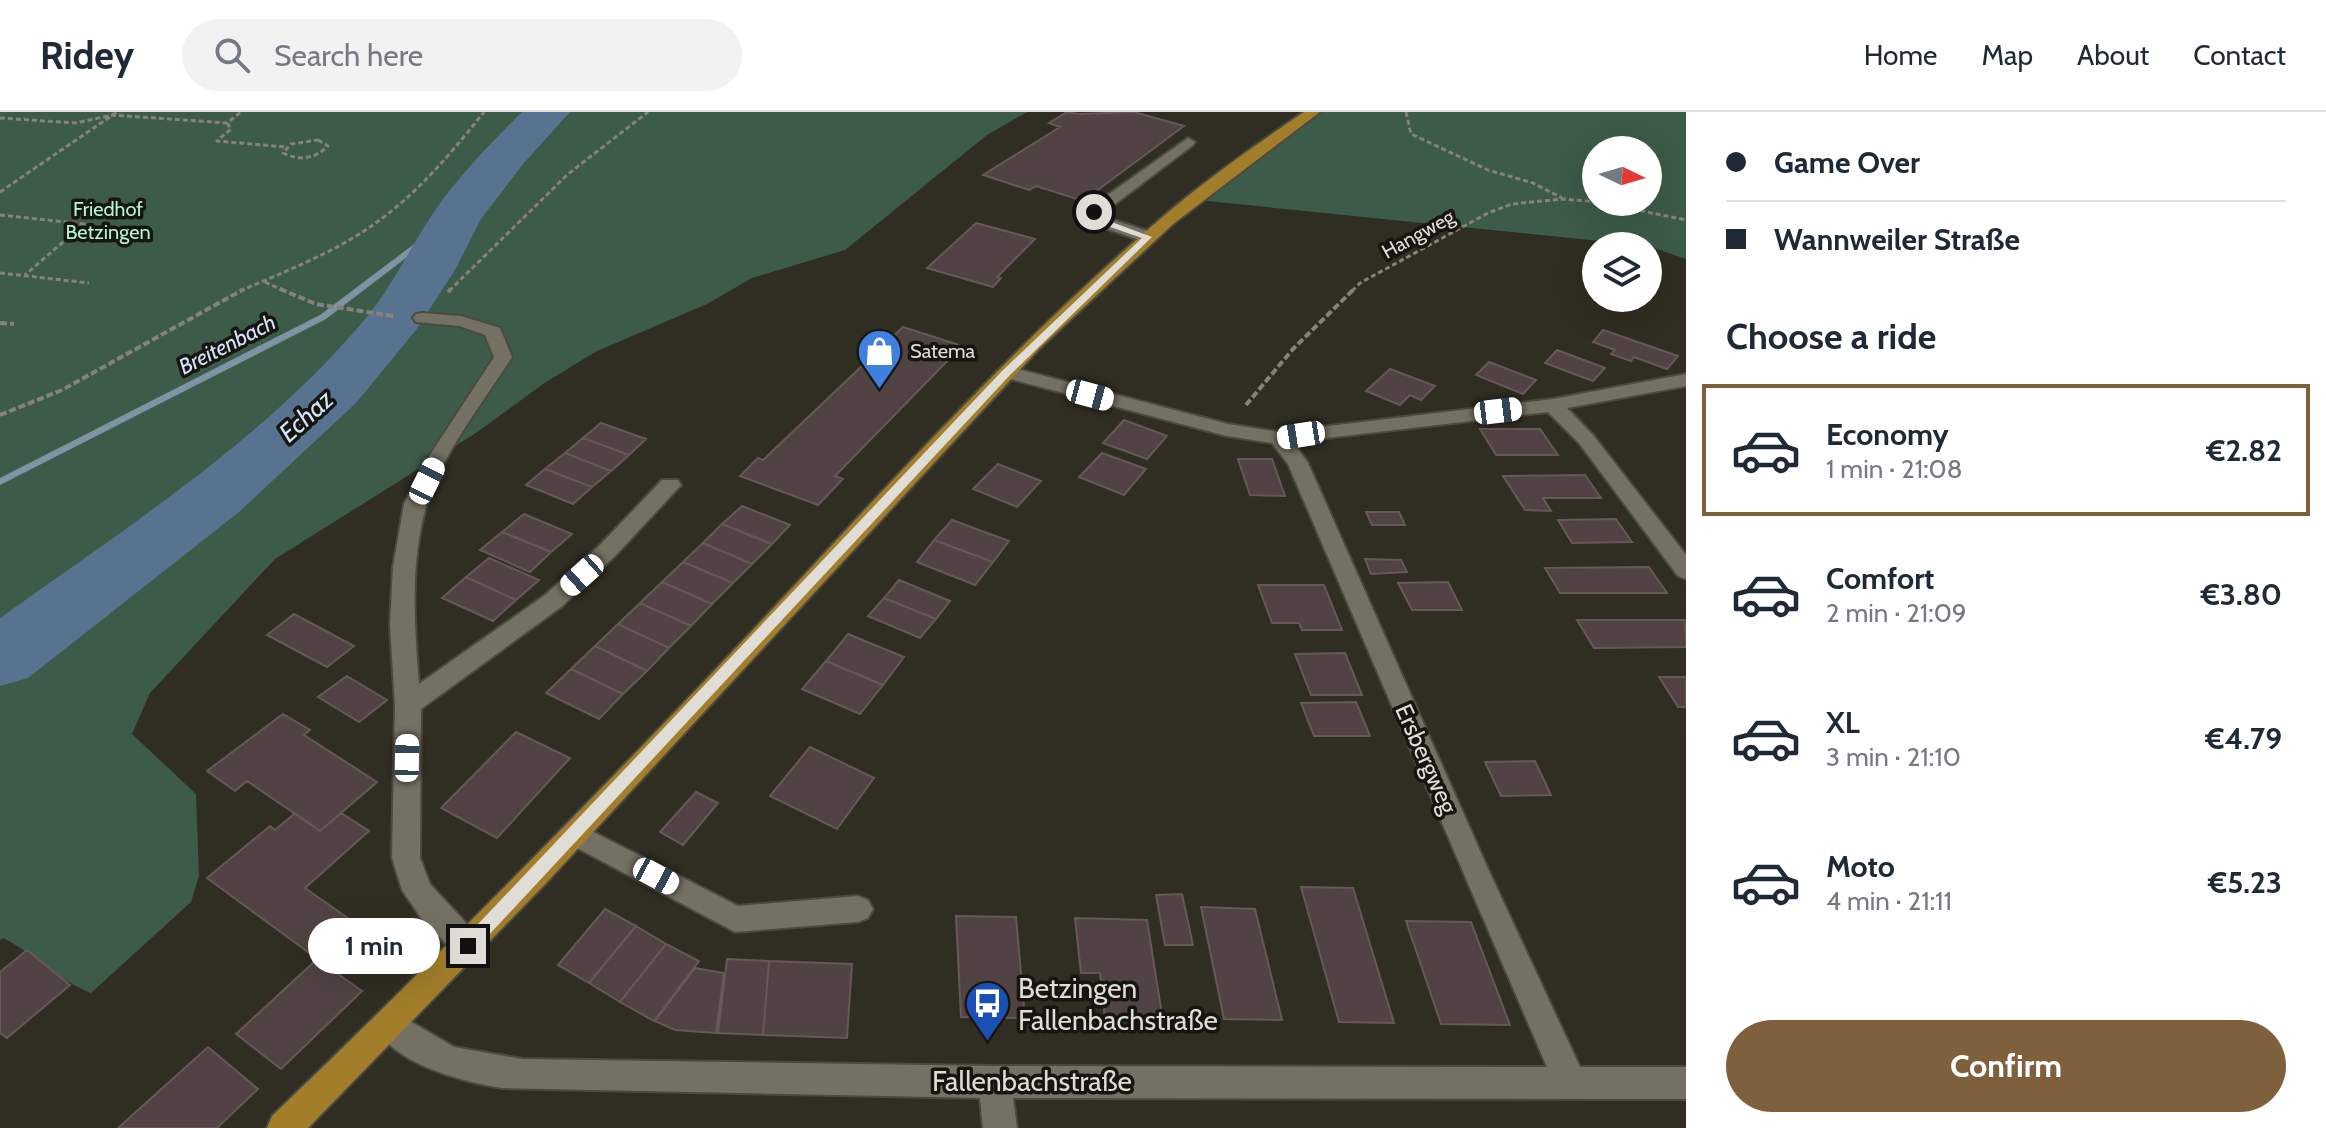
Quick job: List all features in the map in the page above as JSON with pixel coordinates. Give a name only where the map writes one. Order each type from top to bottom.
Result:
[{"type":"main road","points":[[284,1128],[391,1025],[576,834],[1006,372],[1148,237],[1193,199],[1313,112]]},
{"type":"street","points":[[1148,237],[1093,219],[1094,212],[1188,142]]},
{"type":"street","points":[[422,318],[461,321],[493,332],[503,357],[438,458],[415,504],[404,567],[402,625],[408,705],[406,858],[417,890],[431,909],[468,946]]},
{"type":"street","points":[[1006,372],[1227,430],[1279,438],[1553,405],[1686,380]]},
{"type":"street","points":[[1553,405],[1596,451],[1686,571]]},
{"type":"street","name":"Ersbergweg","points":[[1279,438],[1298,463],[1468,856],[1570,1081]]},
{"type":"street","points":[[408,705],[553,601],[609,549],[670,485]]},
{"type":"street","points":[[576,834],[735,919],[858,909]]},
{"type":"street","name":"Fallenbachstraße","points":[[391,1025],[425,1051],[448,1062],[499,1073],[995,1082],[1686,1083]]},
{"type":"street","points":[[995,1082],[1000,1128]]},
{"type":"path","points":[[0,118],[76,123],[114,114],[227,123],[241,112]]},
{"type":"path","points":[[0,415],[62,390],[232,294],[320,256],[378,222],[447,158],[484,112]]},
{"type":"path","points":[[422,318],[521,216],[608,140],[648,112]]},
{"type":"path","points":[[1406,112],[1411,134],[1488,170],[1533,183],[1563,199]]},
{"type":"path","points":[[0,192],[114,114]]},
{"type":"path","points":[[227,123],[231,129],[217,141],[286,147],[312,140],[324,141],[328,146],[323,152],[303,158],[285,155],[286,147]]},
{"type":"path","name":"Hangweg","points":[[1227,430],[1293,349],[1360,283],[1488,213],[1512,204],[1563,199],[1598,202],[1686,220]]},
{"type":"path","points":[[0,215],[84,224],[25,275]]},
{"type":"path","points":[[0,273],[89,283]]},
{"type":"path","points":[[264,282],[316,304],[371,314]]},
{"type":"path","points":[[0,323],[14,324]]},
{"type":"green space","name":"Friedhof Betzingen","points":[[0,112],[1027,112],[987,135],[845,250],[752,278],[707,304],[595,352],[543,384],[479,431],[275,559],[150,693],[132,734],[196,794],[199,876],[191,902],[91,993],[15,944],[3,938],[0,940]]},
{"type":"green space","points":[[1308,112],[1686,112],[1686,259],[1662,251],[1662,232],[1582,232],[1582,239],[1188,199]]},
{"type":"building","points":[[1067,112],[1134,112],[1184,126],[1083,201],[1036,186],[1029,190],[983,175],[1060,127],[1049,123]]},
{"type":"building","points":[[976,223],[1035,239],[997,277],[1001,278],[993,287],[927,268]]},
{"type":"building","points":[[903,327],[962,346],[835,476],[843,479],[818,505],[740,476],[758,458],[763,460]]},
{"type":"building","points":[[1603,330],[1678,356],[1667,369],[1634,357],[1631,361],[1611,354],[1615,350],[1593,342]]},
{"type":"building","points":[[1557,350],[1605,368],[1593,381],[1545,363]]},
{"type":"building","points":[[1489,362],[1536,380],[1523,394],[1476,375]]},
{"type":"building","points":[[1390,369],[1435,386],[1421,400],[1410,395],[1400,405],[1366,391]]},
{"type":"building","points":[[1124,420],[1167,436],[1147,459],[1103,443]]},
{"type":"building","points":[[601,423],[646,439],[629,455],[583,438]]},
{"type":"building","points":[[1480,429],[1540,429],[1558,455],[1496,455]]},
{"type":"building","points":[[583,438],[629,455],[611,471],[565,453]]},
{"type":"building","points":[[565,453],[611,471],[592,487],[545,469]]},
{"type":"building","points":[[1102,453],[1146,469],[1124,495],[1079,477]]},
{"type":"building","points":[[1238,459],[1272,459],[1285,496],[1250,495]]},
{"type":"building","points":[[998,464],[1041,481],[1017,507],[973,489]]},
{"type":"building","points":[[545,469],[592,487],[573,504],[526,485]]},
{"type":"building","points":[[1585,475],[1601,498],[1543,498],[1551,511],[1525,510],[1503,476]]},
{"type":"building","points":[[742,506],[790,525],[772,544],[722,524]]},
{"type":"building","points":[[1366,512],[1399,512],[1405,525],[1372,525]]},
{"type":"building","points":[[524,514],[572,534],[551,552],[502,532]]},
{"type":"building","points":[[1616,519],[1632,542],[1572,543],[1558,520]]},
{"type":"building","points":[[952,520],[1009,541],[993,562],[934,540]]},
{"type":"building","points":[[722,524],[772,544],[752,564],[703,543]]},
{"type":"building","points":[[502,532],[551,552],[530,572],[480,550]]},
{"type":"building","points":[[934,540],[993,562],[975,585],[917,562]]},
{"type":"building","points":[[703,543],[752,564],[733,583],[683,562]]},
{"type":"building","points":[[489,558],[539,580],[516,600],[466,577]]},
{"type":"building","points":[[1365,559],[1401,560],[1407,572],[1371,574]]},
{"type":"building","points":[[683,562],[733,583],[712,604],[662,582]]},
{"type":"building","points":[[1649,567],[1667,593],[1560,593],[1545,568]]},
{"type":"building","points":[[466,577],[516,600],[493,621],[442,598]]},
{"type":"building","points":[[899,580],[950,601],[936,619],[884,598]]},
{"type":"building","points":[[662,582],[712,604],[691,626],[640,603]]},
{"type":"building","points":[[1448,582],[1462,610],[1412,610],[1398,583]]},
{"type":"building","points":[[1258,585],[1324,585],[1342,630],[1302,630],[1299,623],[1272,623]]},
{"type":"building","points":[[884,598],[936,619],[920,638],[868,616]]},
{"type":"building","points":[[640,603],[691,626],[669,648],[618,624]]},
{"type":"building","points":[[294,614],[354,646],[327,667],[267,635]]},
{"type":"building","points":[[1577,620],[1685,620],[1686,647],[1594,648]]},
{"type":"building","points":[[618,624],[669,648],[647,671],[595,646]]},
{"type":"building","points":[[848,634],[904,657],[883,685],[826,661]]},
{"type":"building","points":[[595,646],[647,671],[623,694],[571,669]]},
{"type":"building","points":[[1345,653],[1362,695],[1311,695],[1295,654]]},
{"type":"building","points":[[826,661],[883,685],[860,714],[802,689]]},
{"type":"building","points":[[571,669],[623,694],[599,719],[546,693]]},
{"type":"building","points":[[347,676],[387,700],[359,722],[318,697]]},
{"type":"building","points":[[1659,677],[1686,677],[1686,707],[1678,707]]},
{"type":"building","points":[[1356,702],[1370,736],[1314,736],[1301,703]]},
{"type":"building","points":[[283,714],[310,730],[304,735],[377,782],[320,831],[247,781],[235,791],[207,771]]},
{"type":"building","points":[[516,732],[570,758],[497,838],[441,808]]},
{"type":"building","points":[[810,747],[874,778],[837,829],[770,796]]},
{"type":"building","points":[[1535,761],[1551,795],[1501,796],[1485,762]]},
{"type":"building","points":[[696,792],[718,803],[683,845],[660,832]]},
{"type":"building","points":[[295,813],[320,831],[341,813],[369,831],[305,888],[369,933],[331,969],[207,878],[270,826],[275,830]]},
{"type":"building","points":[[1301,887],[1353,888],[1394,1023],[1339,1022]]},
{"type":"building","points":[[1182,894],[1193,945],[1165,945],[1156,895]]},
{"type":"building","points":[[1201,907],[1255,909],[1282,1020],[1224,1019]]},
{"type":"building","points":[[605,909],[636,926],[589,983],[558,965]]},
{"type":"building","points":[[956,916],[1016,917],[1025,1018],[961,1017]]},
{"type":"building","points":[[1075,918],[1147,920],[1163,1021],[1105,1019],[1100,973],[1081,973]]},
{"type":"building","points":[[1406,921],[1471,922],[1510,1025],[1441,1024]]},
{"type":"building","points":[[636,926],[666,944],[620,1002],[589,983]]},
{"type":"building","points":[[666,944],[699,961],[654,1021],[620,1002]]},
{"type":"building","points":[[27,950],[70,985],[7,1038],[0,1033],[0,972]]},
{"type":"building","points":[[317,959],[362,991],[281,1069],[236,1034]]},
{"type":"building","points":[[727,959],[769,961],[763,1035],[718,1033]]},
{"type":"building","points":[[769,961],[852,964],[847,1038],[763,1035]]},
{"type":"building","points":[[695,968],[724,973],[716,1033],[675,1030],[655,1021]]},
{"type":"building","points":[[208,1047],[258,1089],[217,1128],[118,1128]]},
{"type":"waterway","name":"Echaz","points":[[0,658],[215,497],[334,390],[387,330],[428,270],[457,216],[506,154],[548,112]]},
{"type":"waterway","name":"Breitenbach","points":[[0,482],[323,317],[457,216]]},
{"type":"place","name":"Satema","points":[[879,390]]},
{"type":"place","name":"Betzingen Fallenbachstraße","points":[[987,1043]]},
{"type":"route","points":[[468,946],[678,726],[1006,372],[1148,237],[1093,219],[1094,212]]}]
